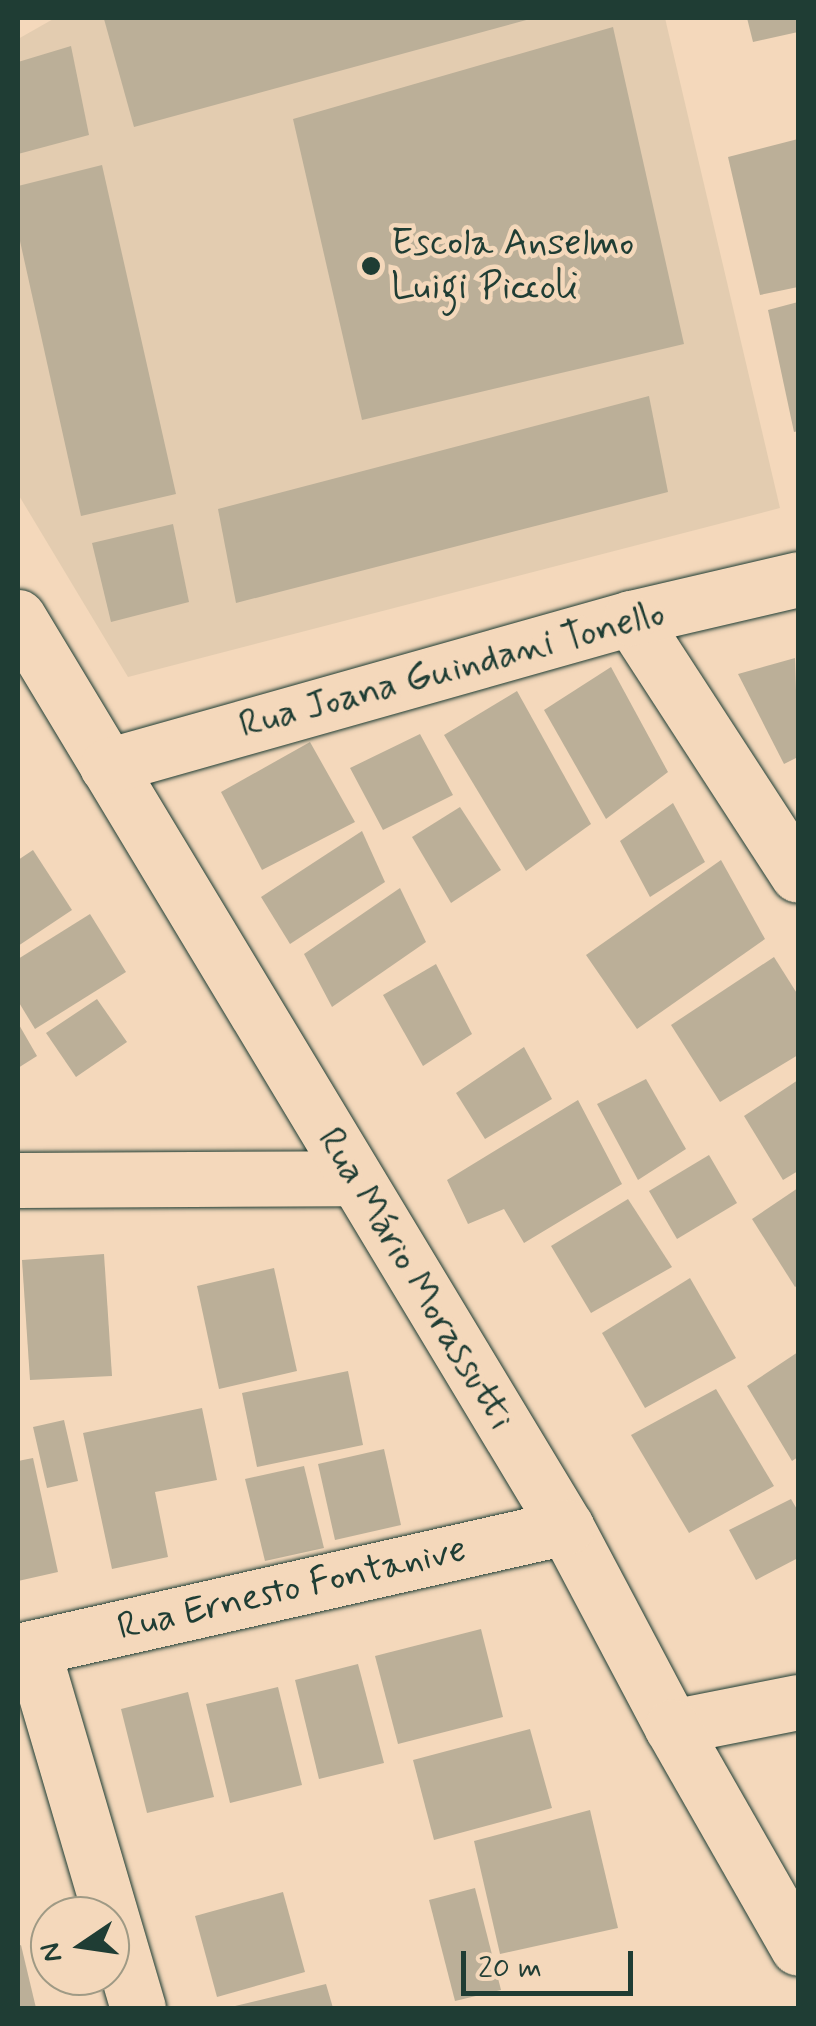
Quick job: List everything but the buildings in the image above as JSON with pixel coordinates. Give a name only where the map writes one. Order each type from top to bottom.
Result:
[{"type":"main road","name":"Rua Joana Guindani Tonello","points":[[107,766],[631,618],[798,579]]},
{"type":"main road","name":"Rua Mário Morassutti","points":[[18,617],[352,1178],[566,1527],[672,1727],[798,1948]]},
{"type":"main road","points":[[631,618],[798,875]]},
{"type":"main road","points":[[18,1180],[352,1178]]},
{"type":"main road","name":"Rua Ernesto Fontanive","points":[[25,1649],[566,1527]]},
{"type":"main road","points":[[25,1649],[138,2008]]},
{"type":"main road","points":[[672,1727],[798,1702]]},
{"type":"shaded area","name":"Escola Anselmo Luigi Piccoli","points":[[55,18],[665,18],[780,508],[128,677],[18,494],[18,39]]},
{"type":"place","name":"Escola Anselmo Luigi Piccoli","points":[[371,266]]}]
